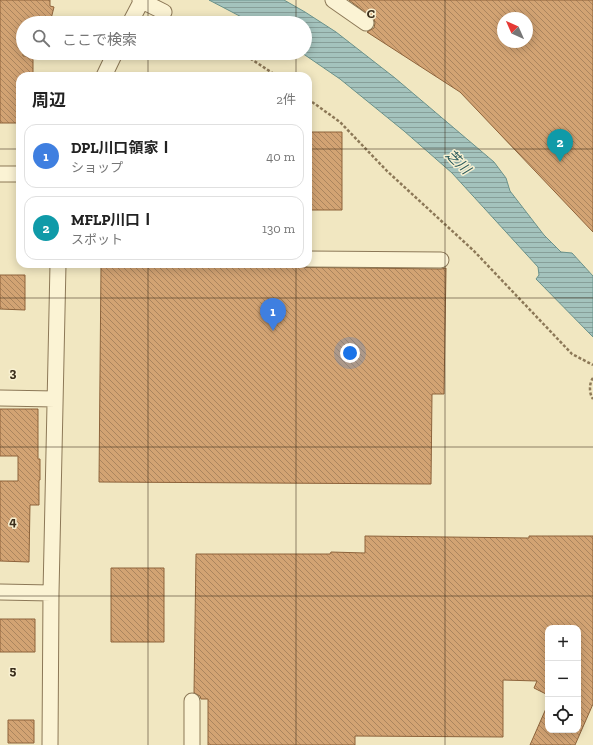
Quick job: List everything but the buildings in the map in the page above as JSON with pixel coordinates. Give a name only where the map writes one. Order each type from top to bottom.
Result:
[{"type":"street","points":[[133,16],[141,0],[164,12]]},
{"type":"street","points":[[334,0],[366,23]]},
{"type":"street","points":[[106,72],[112,60]]},
{"type":"street","points":[[0,174],[16,174]]},
{"type":"street","points":[[312,259],[441,260]]},
{"type":"street","points":[[50,745],[51,593],[58,268]]},
{"type":"street","points":[[0,398],[55,399]]},
{"type":"street","points":[[0,592],[51,593]]},
{"type":"street","points":[[192,701],[192,745]]},
{"type":"path","points":[[253,60],[271,72]]},
{"type":"path","points":[[312,102],[340,122],[387,171],[474,251],[572,354],[593,365]]},
{"type":"path","points":[[593,378],[591,380],[590,394],[593,399]]},
{"type":"water","points":[[209,0],[284,0],[311,16],[240,16]]},
{"type":"water","name":"芝川","points":[[312,17],[336,32],[395,78],[494,162],[506,178],[510,191],[544,235],[561,252],[572,253],[593,276],[593,337],[536,279],[539,275],[538,267],[452,173],[404,131],[340,79],[312,60]]},
{"type":"place","name":"MFLP川口Ⅰ","points":[[560,162]]},
{"type":"place","name":"DPL川口領家Ⅰ","points":[[273,331]]}]
